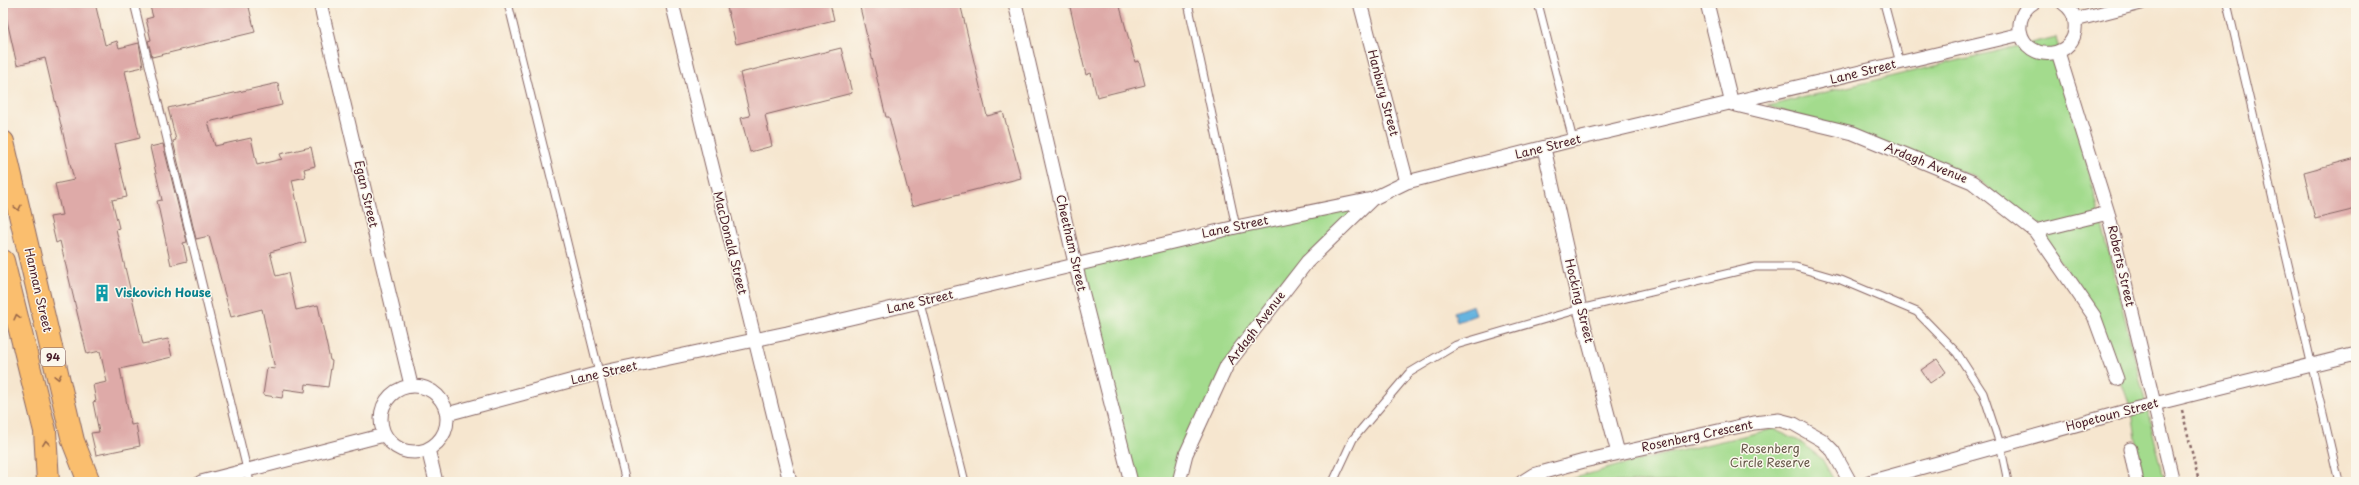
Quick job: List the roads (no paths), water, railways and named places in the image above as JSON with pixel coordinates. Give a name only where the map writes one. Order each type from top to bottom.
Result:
[{"type":"highway","name":"Hannan Street","points":[[3,142],[73,441],[89,482]]},
{"type":"highway","name":"94","points":[[3,261],[45,431],[48,482]]},
{"type":"street","name":"Egan Street","points":[[320,3],[411,385]]},
{"type":"street","name":"MacDonald Street","points":[[672,3],[790,482]]},
{"type":"street","name":"Cheetham Street","points":[[1015,3],[1075,263],[1131,482]]},
{"type":"street","name":"Hanbury Street","points":[[1360,3],[1407,182]]},
{"type":"street","points":[[1707,3],[1732,104]]},
{"type":"street","points":[[2033,3],[2025,11],[2021,18],[2021,34],[2024,41],[2035,52],[2051,54],[2058,52],[2071,43],[2076,28],[2072,12],[2063,3]]},
{"type":"street","points":[[2075,20],[2141,3]]},
{"type":"street","name":"Lane Street","points":[[447,414],[599,372],[754,340],[920,302],[1075,263],[1236,227],[1372,199],[1407,182],[1573,140],[1732,104],[2021,34]]},
{"type":"street","name":"Roberts Street","points":[[2058,52],[2108,213],[2173,482]]},
{"type":"street","name":"Ardagh Avenue","points":[[1732,104],[1853,133],[1972,182],[2034,231],[2094,316],[2117,378]]},
{"type":"street","name":"Hocking Street","points":[[1544,148],[1580,309],[1618,453]]},
{"type":"street","name":"Ardagh Avenue","points":[[1179,482],[1186,454],[1228,365],[1308,262],[1372,199]]},
{"type":"street","points":[[2034,231],[2108,213]]},
{"type":"street","name":"Hopetoun Street","points":[[1869,482],[2000,444],[2154,403],[2356,354]]},
{"type":"street","points":[[411,385],[422,386],[435,393],[443,402],[447,414],[444,432],[428,449],[412,452],[399,449],[390,442],[384,435],[380,424],[383,406],[392,393],[411,385]]},
{"type":"street","name":"Rosenberg Crescent","points":[[1522,482],[1533,475],[1618,453],[1754,423],[1779,420],[1794,424],[1822,440],[1832,451],[1850,482]]},
{"type":"street","points":[[201,482],[248,476],[384,435]]},
{"type":"street","points":[[428,449],[436,482]]},
{"type":"street","points":[[2130,449],[2137,482]]},
{"type":"lane","points":[[134,3],[248,476]]},
{"type":"lane","points":[[508,3],[626,482]]},
{"type":"lane","points":[[1188,3],[1236,227]]},
{"type":"lane","points":[[1538,3],[1573,140]]},
{"type":"lane","points":[[1884,3],[1900,63]]},
{"type":"lane","points":[[2227,3],[2339,482]]},
{"type":"lane","points":[[1333,482],[1353,439],[1409,373],[1456,345],[1580,309],[1755,267],[1796,267],[1841,280],[1917,312],[1958,353],[1983,393],[2000,444],[2008,482]]},
{"type":"lane","points":[[920,302],[966,482]]},
{"type":"water","points":[[1473,305],[1476,315],[1457,322],[1454,312]]},
{"type":"place","name":"Viskovich House","points":[[102,293]]},
{"type":"park label","name":"Rosenberg Circle Reserve","points":[[1770,456]]}]
